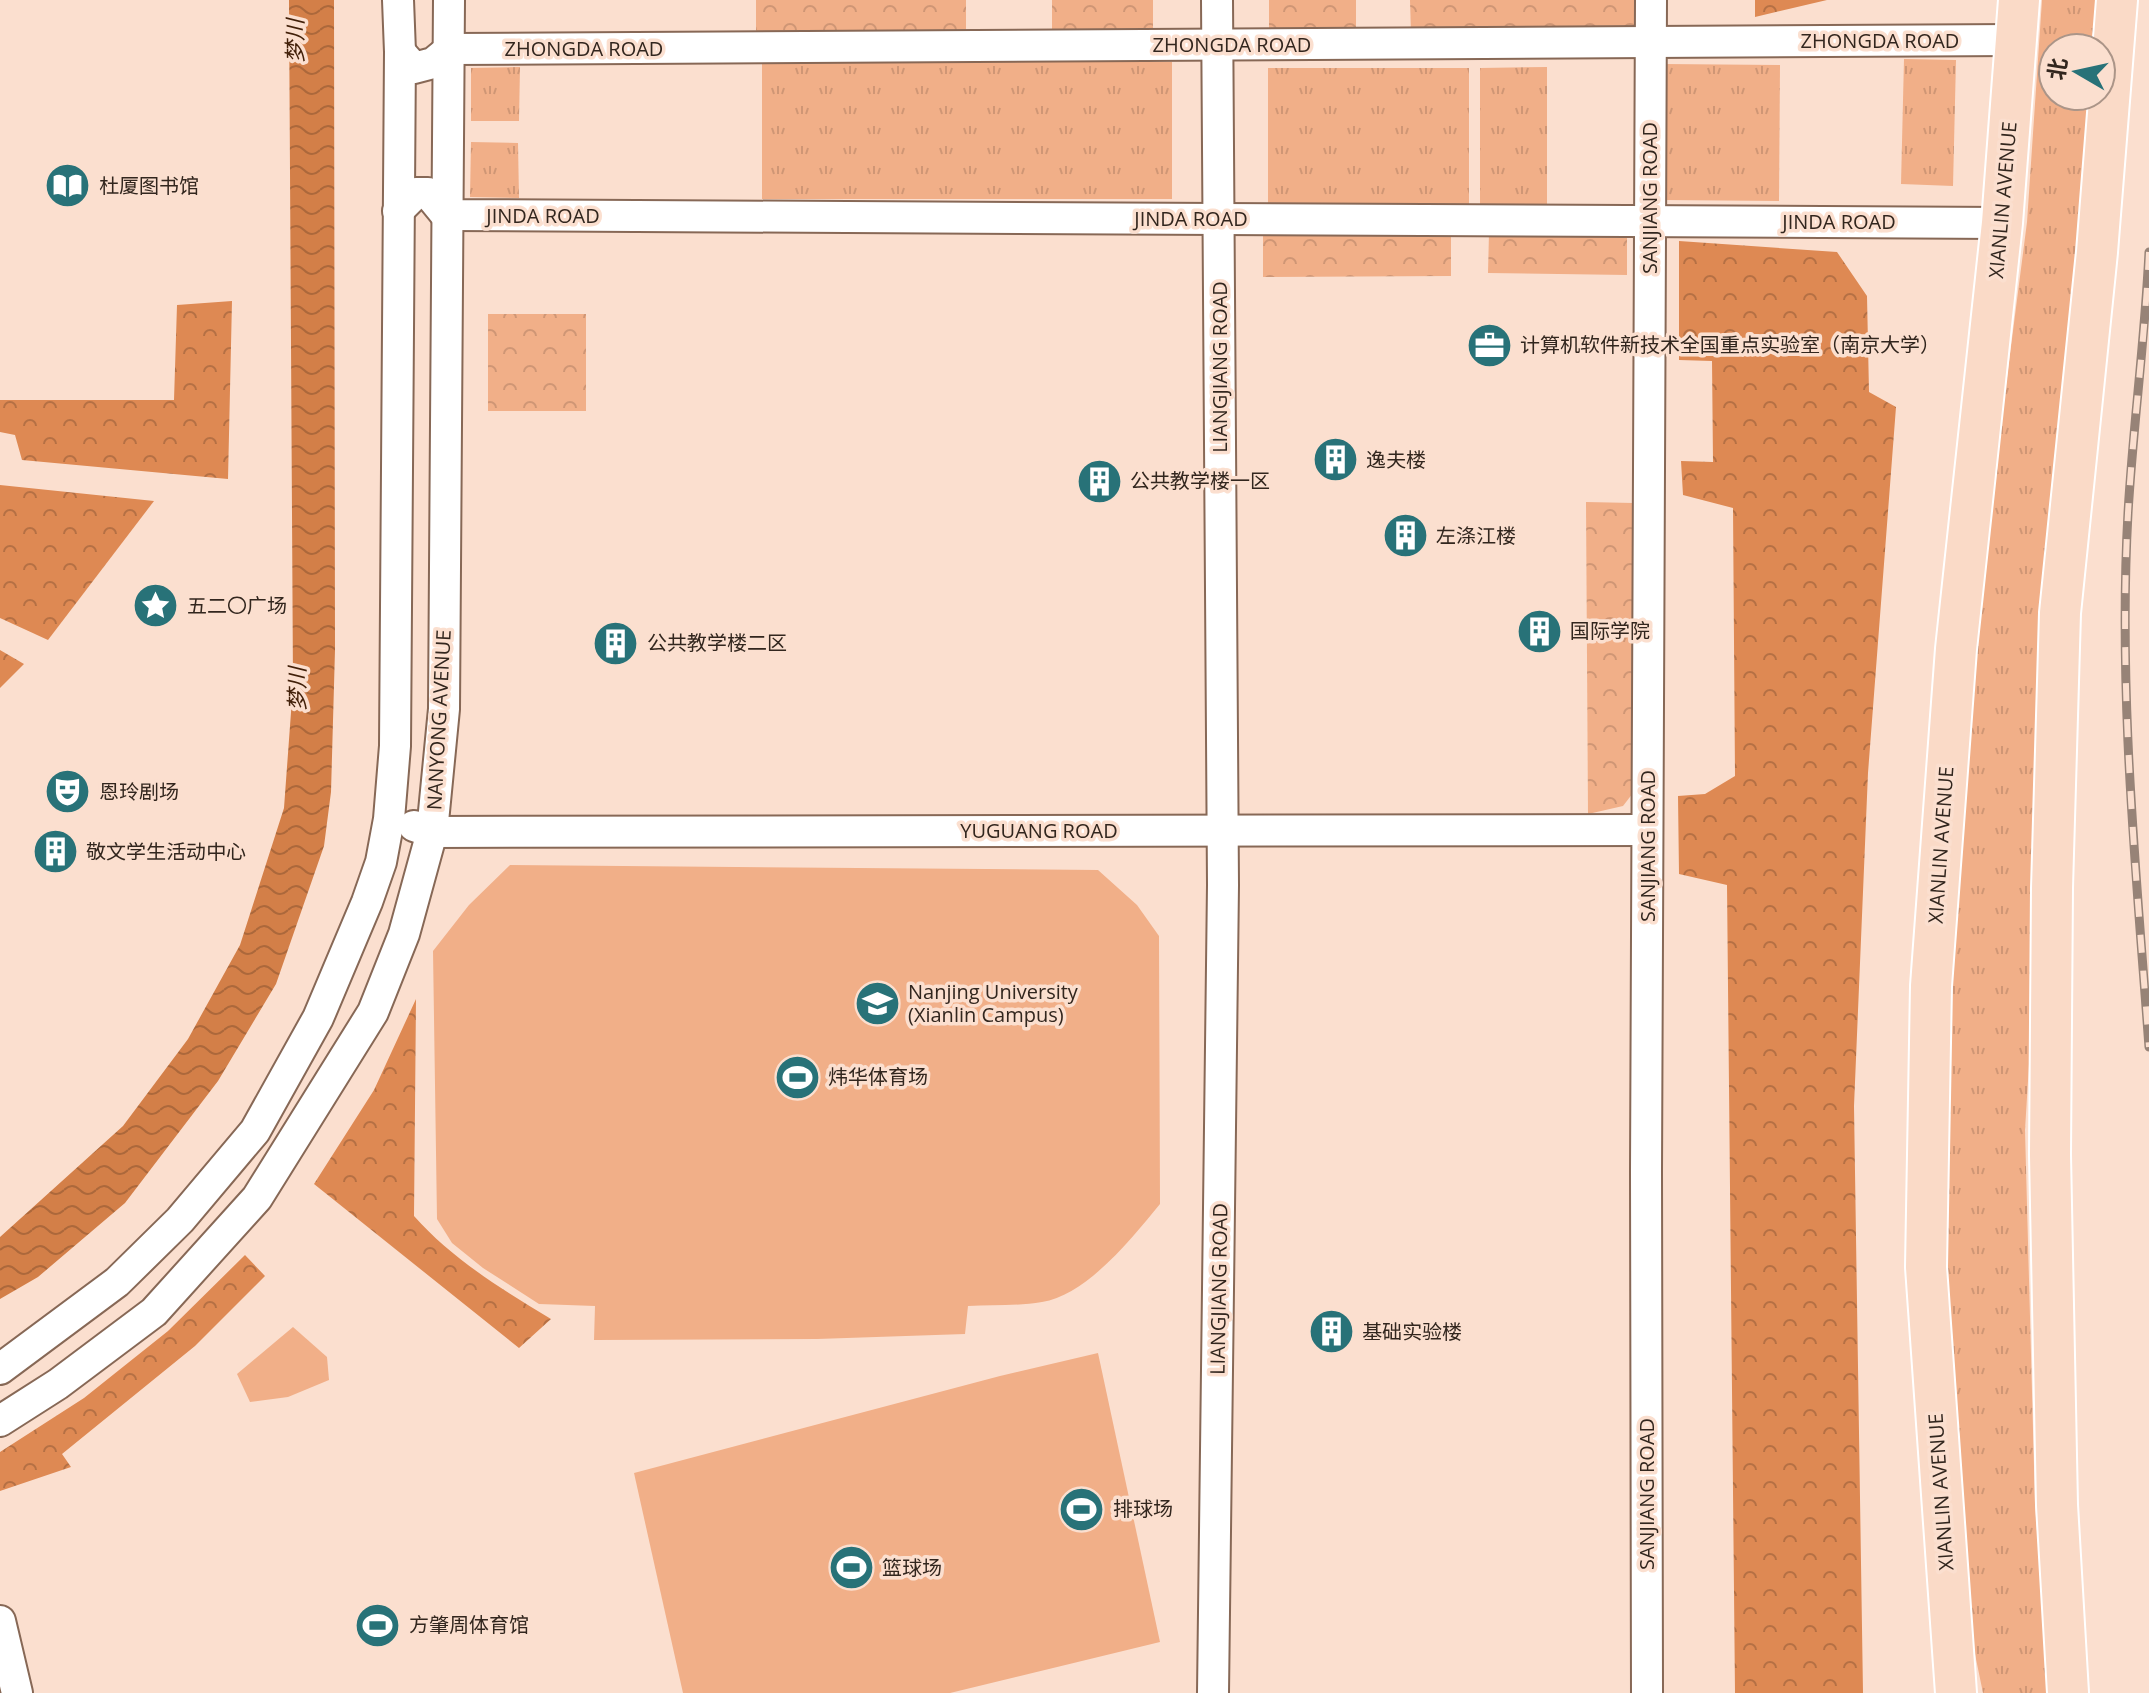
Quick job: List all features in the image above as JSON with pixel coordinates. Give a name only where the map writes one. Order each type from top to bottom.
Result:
[{"type":"main road","name":"XIANLIN AVENUE","points":[[1956,1693],[1926,1267],[1931,986],[1956,649],[2002,223],[2019,0]]},
{"type":"main road","points":[[2068,1693],[2057,1505],[2050,1185],[2052,888],[2059,628],[2097,252],[2117,0]]},
{"type":"street","points":[[0,1369],[117,1282],[180,1220],[255,1131],[318,1018],[381,862],[389,819],[395,746],[398,0]]},
{"type":"street","name":"NANYONG AVENUE","points":[[0,1421],[58,1384],[154,1312],[257,1198],[373,1012],[404,934],[432,832],[444,709],[449,0]]},
{"type":"street","name":"LIANGJIANG ROAD","points":[[1213,1693],[1223,885],[1217,0]]},
{"type":"street","name":"SANJIANG ROAD","points":[[1647,1693],[1651,0]]},
{"type":"street","name":"ZHONGDA ROAD","points":[[450,49],[2015,40]]},
{"type":"street","points":[[400,52],[414,68],[433,63],[450,49]]},
{"type":"street","points":[[398,211],[416,193],[428,193],[446,215]]},
{"type":"street","name":"JINDA ROAD","points":[[446,215],[2002,223]]},
{"type":"street","name":"YUGUANG ROAD","points":[[389,819],[432,832],[1647,830]]},
{"type":"street","points":[[222,1172],[257,1198]]},
{"type":"street","points":[[0,1621],[17,1693]]},
{"type":"green space","points":[[756,0],[966,0],[966,36],[756,34]]},
{"type":"green space","points":[[1052,0],[1153,0],[1153,33],[1052,34]]},
{"type":"green space","points":[[1269,0],[1356,0],[1356,35],[1269,34]]},
{"type":"green space","points":[[1410,0],[1634,0],[1634,33],[1411,34]]},
{"type":"green space","points":[[1755,0],[1827,0],[1755,17]]},
{"type":"green space","points":[[2042,0],[2102,0],[2099,32],[2040,32]]},
{"type":"green space","points":[[1904,59],[1956,60],[1953,186],[1901,184]]},
{"type":"green space","points":[[762,62],[1172,62],[1172,199],[762,199]]},
{"type":"green space","points":[[1664,64],[1780,65],[1779,201],[1663,200]]},
{"type":"green space","points":[[520,67],[519,121],[471,121],[471,68]]},
{"type":"green space","points":[[1547,67],[1547,204],[1480,204],[1480,68]]},
{"type":"green space","points":[[1268,68],[1469,68],[1469,204],[1268,204]]},
{"type":"green space","points":[[2037,74],[2037,112],[2090,112],[2042,619],[2030,926],[2032,1015],[2025,1130],[2035,1504],[2049,1693],[1983,1693],[1963,1596],[1948,1342],[1947,1127],[1952,988],[1983,564],[2027,222]]},
{"type":"green space","points":[[471,142],[518,143],[519,198],[470,197]]},
{"type":"green space","points":[[1489,233],[1627,235],[1627,275],[1488,273]]},
{"type":"green space","points":[[1451,234],[1451,276],[1263,277],[1263,235]]},
{"type":"green space","points":[[1679,241],[1837,252],[1867,296],[1869,392],[1896,407],[1868,773],[1854,1106],[1863,1693],[1735,1693],[1727,885],[1679,874],[1678,796],[1705,794],[1735,776],[1733,508],[1683,495],[1681,461],[1713,462],[1712,361],[1679,360]]},
{"type":"green space","points":[[232,301],[228,479],[22,460],[15,435],[0,432],[0,400],[174,400],[177,305]]},
{"type":"green space","points":[[488,314],[586,314],[586,411],[488,411]]},
{"type":"green space","points":[[0,485],[154,501],[48,640],[0,618]]},
{"type":"green space","points":[[1586,502],[1634,503],[1633,793],[1623,806],[1588,814]]},
{"type":"green space","points":[[0,650],[24,664],[0,688]]},
{"type":"green space","name":"炜华体育场","points":[[510,865],[1098,870],[1137,905],[1159,936],[1160,1204],[1108,1263],[1076,1288],[1042,1302],[968,1306],[965,1334],[817,1339],[594,1340],[595,1306],[539,1304],[483,1268],[452,1243],[437,1219],[433,951],[469,905]]},
{"type":"green space","points":[[416,999],[414,1216],[461,1260],[551,1319],[519,1348],[314,1184],[374,1090]]},
{"type":"green space","points":[[245,1255],[265,1276],[195,1346],[62,1454],[71,1467],[0,1491],[0,1452],[84,1398],[168,1331]]},
{"type":"green space","points":[[293,1327],[327,1357],[329,1380],[288,1397],[250,1402],[237,1374]]},
{"type":"green space","name":"篮球场","points":[[1098,1353],[1160,1642],[950,1693],[683,1693],[634,1473]]},
{"type":"water","name":"梦川","points":[[289,0],[334,0],[335,650],[331,792],[324,846],[276,984],[218,1081],[125,1203],[38,1277],[0,1299],[0,1237],[123,1126],[188,1039],[240,945],[284,808],[293,685]]},
{"type":"railway","points":[[2149,252],[2125,580],[2130,780],[2149,1047]]},
{"type":"place","name":"杜厦图书馆","points":[[68,186]]},
{"type":"place","name":"计算机软件新技术全国重点实验室（南京大学）","points":[[1489,345]]},
{"type":"place","name":"逸夫楼","points":[[1335,460]]},
{"type":"place","name":"公共教学楼一区","points":[[1099,481]]},
{"type":"place","name":"左涤江楼","points":[[1405,536]]},
{"type":"place","name":"五二〇广场","points":[[156,606]]},
{"type":"place","name":"国际学院","points":[[1539,631]]},
{"type":"place","name":"公共教学楼二区","points":[[616,643]]},
{"type":"place","name":"恩玲剧场","points":[[68,792]]},
{"type":"place","name":"敬文学生活动中心","points":[[55,852]]},
{"type":"place","name":"Nanjing University (Xianlin Campus)","points":[[877,1004]]},
{"type":"place","name":"炜华体育场","points":[[797,1077]]},
{"type":"place","name":"基础实验楼","points":[[1331,1332]]},
{"type":"place","name":"排球场","points":[[1082,1509]]},
{"type":"place","name":"篮球场","points":[[851,1568]]},
{"type":"place","name":"方肇周体育馆","points":[[378,1625]]}]
